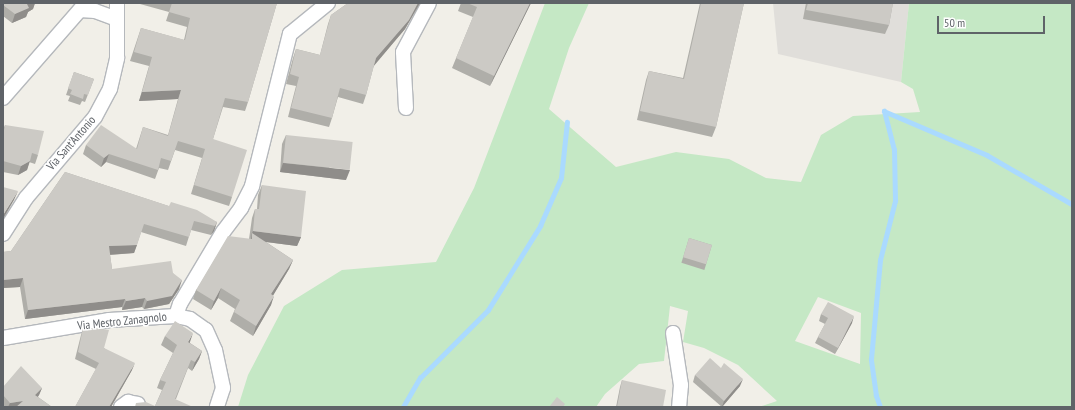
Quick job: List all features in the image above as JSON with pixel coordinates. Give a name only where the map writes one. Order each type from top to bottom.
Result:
[{"type":"street","name":"Via Sant'Antonio","points":[[3,234],[26,198],[95,117],[110,89],[117,58],[117,3]]},
{"type":"street","points":[[176,316],[180,304],[223,232],[241,208],[252,186],[290,34],[328,3]]},
{"type":"street","points":[[406,108],[403,52],[430,3]]},
{"type":"street","points":[[3,98],[83,6],[117,19]]},
{"type":"street","name":"Via Mestro Zanagnolo","points":[[3,338],[109,320],[176,316],[190,319],[206,330],[216,350],[223,388],[217,407]]},
{"type":"street","points":[[673,332],[680,385],[679,407]]},
{"type":"street","points":[[121,407],[128,402],[138,404]]},
{"type":"shaded area","points":[[773,3],[909,3],[901,82],[778,54]]},
{"type":"green space","points":[[545,3],[589,3],[569,48],[549,109],[616,167],[676,152],[729,159],[766,178],[801,182],[821,135],[853,116],[920,112],[913,89],[901,82],[909,3],[1072,3],[1072,407],[759,407],[777,401],[738,365],[704,348],[683,342],[688,311],[670,306],[664,361],[639,364],[605,394],[596,407],[238,407],[248,375],[284,306],[342,270],[436,262],[474,188]],"holes":[[[818,297],[861,313],[860,364],[795,341]]]},
{"type":"building","points":[[3,3],[31,3],[27,4],[29,8],[15,14],[3,5]]},
{"type":"building","points":[[172,3],[277,3],[248,102],[225,98],[213,139],[247,150],[232,197],[194,185],[205,149],[178,141],[171,161],[161,158],[158,170],[109,154],[104,158],[86,145],[101,125],[137,149],[143,127],[168,136],[181,90],[142,92],[152,57],[134,52],[141,28],[185,40],[190,18],[169,12]]},
{"type":"building","points":[[348,3],[418,3],[409,20],[376,58],[366,95],[340,88],[332,118],[291,108],[299,77],[290,74],[296,49],[320,55],[331,15]]},
{"type":"building","points":[[467,3],[530,3],[494,76],[456,58],[477,7]]},
{"type":"building","points":[[701,3],[744,3],[716,127],[640,111],[649,71],[684,79]]},
{"type":"building","points":[[808,3],[893,3],[889,25],[806,10]]},
{"type":"building","points":[[74,72],[94,79],[88,95],[84,94],[83,99],[70,94],[72,90],[68,88]]},
{"type":"building","points":[[5,125],[44,131],[38,155],[32,153],[30,161],[21,166],[3,161],[3,135]]},
{"type":"building","points":[[286,135],[353,142],[350,170],[283,163]]},
{"type":"building","points":[[65,172],[169,206],[171,202],[197,210],[217,222],[215,226],[194,221],[189,237],[144,224],[137,245],[109,246],[112,269],[171,261],[173,273],[182,280],[172,296],[147,301],[145,298],[126,301],[125,299],[28,310],[23,278],[3,280],[3,252],[11,251]]},
{"type":"building","points":[[262,185],[306,191],[301,237],[253,231],[255,209],[259,209]]},
{"type":"building","points":[[3,187],[18,191],[3,215]]},
{"type":"building","points":[[252,233],[293,260],[271,294],[274,296],[256,326],[234,312],[240,300],[221,288],[214,301],[196,290],[228,236],[252,239]]},
{"type":"building","points":[[689,238],[712,245],[706,264],[683,257]]},
{"type":"building","points":[[828,302],[854,316],[838,348],[818,337],[828,318],[821,314]]},
{"type":"building","points":[[175,321],[193,333],[188,342],[202,351],[195,362],[191,360],[175,399],[193,407],[135,407],[136,403],[146,402],[155,406],[166,382],[160,380],[177,345],[165,336]]},
{"type":"building","points":[[83,328],[109,330],[104,348],[135,363],[109,407],[75,407],[99,363],[78,352]]},
{"type":"building","points":[[710,358],[721,368],[724,363],[743,379],[724,401],[695,375]]},
{"type":"building","points":[[21,366],[42,388],[35,395],[52,407],[16,407],[23,401],[10,403],[3,395],[3,387]]},
{"type":"building","points":[[622,380],[666,390],[663,407],[617,407]]},
{"type":"building","points":[[557,397],[565,404],[563,407],[549,407]]},
{"type":"waterway","points":[[884,111],[987,155],[1072,204]]},
{"type":"waterway","points":[[880,407],[876,396],[871,359],[880,260],[895,201],[894,150],[884,111]]},
{"type":"waterway","points":[[403,407],[420,378],[488,310],[540,226],[561,178],[567,122]]}]
